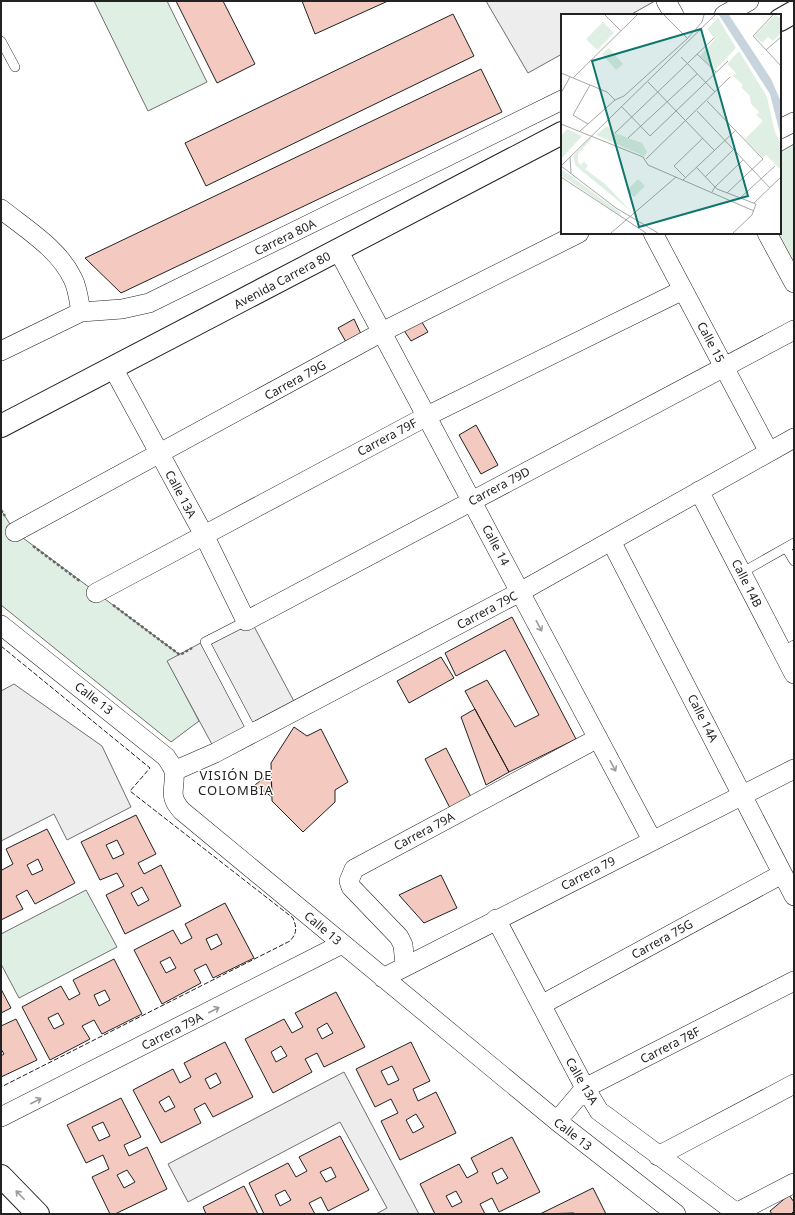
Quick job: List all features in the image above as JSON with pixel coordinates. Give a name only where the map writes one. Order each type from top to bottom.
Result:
[{"type":"street","points":[[666,1],[673,14]]},
{"type":"street","points":[[726,14],[749,1]]},
{"type":"street","points":[[781,19],[794,12]]},
{"type":"street","name":"Carrera 80A","points":[[1,351],[81,312],[122,309],[149,303],[561,100]]},
{"type":"street","points":[[781,128],[794,122]]},
{"type":"street","name":"Avenida Carrera 80","points":[[1,426],[561,134]]},
{"type":"street","points":[[1,209],[40,240],[66,266],[74,280],[81,312]]},
{"type":"street","name":"Carrera 79G","points":[[15,532],[382,332],[577,234]]},
{"type":"street","name":"Calle 15","points":[[654,234],[769,452]]},
{"type":"street","points":[[768,234],[794,283]]},
{"type":"street","name":"Calle 14","points":[[338,250],[652,840]]},
{"type":"street","name":"Carrera 79F","points":[[96,593],[426,416],[683,290]]},
{"type":"street","name":"Carrera 79D","points":[[246,621],[794,330]]},
{"type":"street","name":"Calle 13A","points":[[113,368],[204,535],[246,621]]},
{"type":"street","name":"Carrera 79C","points":[[174,771],[253,733],[520,592],[794,438]]},
{"type":"street","name":"Calle 14B","points":[[699,492],[741,572],[788,649],[794,674]]},
{"type":"street","name":"Calle 14A","points":[[611,541],[794,896]]},
{"type":"street","name":"Calle 13","points":[[1,626],[157,748],[166,757],[174,771],[172,797],[182,811],[557,1122],[676,1214]]},
{"type":"street","name":"Carrera 79A","points":[[406,965],[403,945],[399,937],[351,887],[349,881],[354,869],[598,738]]},
{"type":"street","name":"Carrera 79","points":[[383,978],[496,919],[794,769]]},
{"type":"street","name":"Carrera 75G","points":[[541,1005],[782,874]]},
{"type":"street","name":"Calle 13A","points":[[496,919],[585,1088],[599,1111],[737,1213]]},
{"type":"street","name":"Carrera 79A","points":[[1,1117],[342,944]]},
{"type":"street","name":"Carrera 78F","points":[[557,1122],[585,1088],[794,981]]},
{"type":"street","points":[[658,1156],[794,1084]]},
{"type":"street","points":[[1,1176],[38,1214]]},
{"type":"street","points":[[737,1213],[794,1183]]},
{"type":"lane","points":[[1,42],[15,67]]},
{"type":"lane","points":[[741,572],[790,546],[794,561]]},
{"type":"lane","name":"Carrera 79D","points":[[246,621],[205,642],[253,733]]},
{"type":"green space","points":[[94,1],[167,1],[207,82],[148,111]]},
{"type":"green space","points":[[794,144],[794,269],[775,234],[781,234],[781,151]]},
{"type":"green space","points":[[1,510],[15,532],[180,655],[168,662],[199,721],[171,742],[1,605]]},
{"type":"green space","points":[[86,890],[117,947],[19,998],[1,964],[1,934]]},
{"type":"shaded area","points":[[486,1],[655,1],[632,14],[561,14],[561,55],[528,73]]},
{"type":"shaded area","points":[[249,617],[297,707],[215,750],[167,661]]},
{"type":"shaded area","points":[[14,684],[102,746],[131,807],[67,840],[54,814],[1,841],[1,691]]},
{"type":"shaded area","points":[[344,1072],[419,1214],[376,1214],[387,1208],[340,1122],[188,1202],[168,1164]]},
{"type":"building","points":[[176,1],[223,1],[255,64],[217,83]]},
{"type":"building","points":[[302,1],[388,1],[315,34]]},
{"type":"building","points":[[453,14],[474,56],[206,186],[185,143]]},
{"type":"building","points":[[481,69],[502,112],[121,293],[85,258]]},
{"type":"building","points":[[354,319],[361,334],[346,342],[338,328]]},
{"type":"building","points":[[420,319],[428,332],[411,341],[403,329]]},
{"type":"building","points":[[476,425],[498,465],[481,474],[459,435]]},
{"type":"building","points":[[512,617],[576,739],[509,772],[465,691],[487,680],[515,727],[539,715],[505,650],[456,676],[445,653]]},
{"type":"building","points":[[441,657],[454,678],[409,703],[397,681]]},
{"type":"building","points":[[475,709],[509,772],[486,785],[461,717]]},
{"type":"building","points":[[294,727],[307,736],[321,729],[348,782],[335,790],[335,802],[303,832],[272,801],[271,763]]},
{"type":"building","points":[[446,748],[471,797],[450,808],[425,759]]},
{"type":"building","points":[[271,772],[272,797],[255,785]]},
{"type":"building","points":[[136,815],[156,854],[138,863],[144,874],[161,865],[181,906],[125,934],[106,895],[124,886],[117,873],[100,880],[81,842]],"holes":[[[117,840],[124,854],[113,859],[106,845]],[[142,887],[149,900],[138,906],[131,893]]]},
{"type":"building","points":[[47,829],[75,883],[35,904],[27,890],[16,896],[23,909],[1,920],[1,868],[2,870],[13,864],[6,849]],"holes":[[[38,859],[43,870],[32,875],[27,865]]]},
{"type":"building","points":[[441,875],[457,908],[424,923],[399,895]]},
{"type":"building","points":[[225,903],[254,958],[213,978],[206,964],[194,970],[201,983],[162,1004],[134,950],[173,930],[181,944],[192,938],[185,924]],"holes":[[[217,934],[222,944],[211,950],[206,939]],[[170,957],[176,968],[166,973],[160,962]]]},
{"type":"building","points":[[114,959],[142,1014],[102,1034],[94,1020],[82,1026],[90,1039],[50,1060],[22,1007],[61,986],[69,1000],[80,994],[73,980]],"holes":[[[105,990],[110,1000],[99,1006],[94,995]],[[58,1013],[64,1024],[54,1029],[48,1018]]]},
{"type":"building","points":[[1,989],[11,1008],[1,1013]]},
{"type":"building","points":[[336,992],[365,1047],[324,1067],[317,1053],[305,1059],[312,1072],[273,1093],[245,1039],[284,1019],[292,1033],[303,1027],[295,1013]],"holes":[[[327,1023],[333,1033],[322,1039],[317,1029]],[[281,1046],[287,1056],[276,1062],[271,1052]]]},
{"type":"building","points":[[16,1019],[37,1060],[1,1077],[1,1056],[4,1054],[1,1049],[1,1026]]},
{"type":"building","points":[[225,1042],[253,1097],[213,1117],[205,1103],[194,1109],[201,1123],[161,1143],[133,1090],[173,1069],[180,1083],[191,1077],[184,1063]],"holes":[[[216,1073],[221,1083],[210,1089],[205,1079]],[[169,1096],[175,1107],[165,1112],[159,1102]]]},
{"type":"building","points":[[411,1042],[430,1081],[413,1089],[418,1101],[436,1092],[456,1133],[400,1160],[381,1121],[398,1113],[391,1099],[375,1107],[356,1069]],"holes":[[[392,1066],[399,1080],[388,1085],[381,1071]],[[416,1114],[424,1127],[413,1133],[406,1120]]]},
{"type":"building","points":[[121,1098],[141,1137],[124,1145],[129,1156],[147,1147],[167,1189],[115,1214],[110,1214],[92,1177],[109,1169],[103,1155],[86,1163],[67,1125]],"holes":[[[103,1122],[110,1136],[99,1141],[92,1127]],[[127,1170],[135,1182],[124,1188],[117,1175]]]},
{"type":"building","points":[[340,1136],[369,1190],[328,1211],[321,1197],[309,1203],[315,1214],[264,1214],[249,1183],[288,1163],[296,1177],[307,1171],[299,1157]],"holes":[[[331,1167],[336,1177],[326,1182],[320,1172]],[[285,1190],[291,1200],[280,1206],[275,1195]]]},
{"type":"building","points":[[512,1137],[540,1192],[499,1212],[492,1198],[480,1204],[485,1214],[435,1214],[420,1184],[459,1164],[467,1178],[478,1172],[471,1158]],"holes":[[[502,1168],[508,1178],[497,1184],[492,1173]],[[456,1191],[462,1202],[452,1207],[446,1196]]]},
{"type":"building","points":[[244,1186],[258,1214],[206,1214],[203,1207]]},
{"type":"building","points":[[593,1188],[606,1214],[540,1214]]},
{"type":"building","points":[[789,1195],[794,1202],[794,1211],[791,1214],[772,1214],[770,1211]]},
{"type":"fence","points":[[1,646],[150,768],[130,791],[293,918],[296,928],[290,941],[1,1087]]},
{"type":"district","name":"VISIÓN DE COLOMBIA","points":[[236,782]]}]
